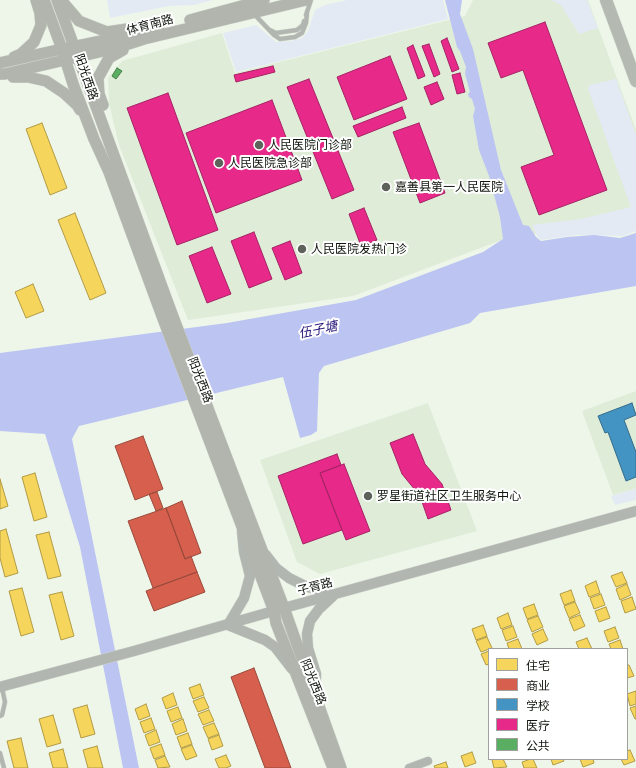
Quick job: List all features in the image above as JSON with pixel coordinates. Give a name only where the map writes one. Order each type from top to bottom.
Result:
[{"type":"main road","points":[[1,63],[22,54],[34,42],[41,26],[40,13],[36,0]]},
{"type":"main road","name":"阳光西路","points":[[44,0],[64,54],[73,84],[167,315]]},
{"type":"main road","name":"阳光西路","points":[[57,0],[109,141],[167,315],[202,410],[241,527],[315,694],[341,768]]},
{"type":"main road","points":[[61,0],[79,21],[107,32],[141,27],[159,29]]},
{"type":"main road","name":"体育南路","points":[[1,63],[116,48],[252,8],[264,0]]},
{"type":"main road","name":"体育南路","points":[[77,52],[159,29],[252,8],[306,0]]},
{"type":"main road","points":[[606,0],[636,81]]},
{"type":"main road","points":[[109,141],[108,121],[99,94],[98,78],[109,58],[138,41]]},
{"type":"main road","name":"体育南路","points":[[0,75],[64,54]]},
{"type":"main road","points":[[0,75],[28,77],[46,81],[64,93],[77,105],[88,122]]},
{"type":"main road","name":"阳光西路","points":[[202,410],[262,550],[279,610],[276,623],[333,768]]},
{"type":"street","name":"子胥路","points":[[0,685],[134,652],[279,610],[636,511]]},
{"type":"street","points":[[241,527],[244,552],[250,576],[244,598],[228,625],[265,640],[275,647],[295,673]]},
{"type":"street","points":[[262,550],[276,568],[289,578],[305,586],[334,595],[310,621],[307,634],[308,648],[316,674],[315,694]]},
{"type":"street","points":[[409,768],[428,761]]},
{"type":"lane","points":[[252,8],[267,28],[276,33],[297,30],[303,25],[311,0]]},
{"type":"lane","points":[[0,685],[5,702],[2,715],[0,716]]},
{"type":"lane","points":[[0,753],[4,768]]},
{"type":"shaded area","points":[[107,0],[213,0],[194,5],[169,6],[110,18]]},
{"type":"shaded area","points":[[347,0],[443,0],[448,19],[236,72],[223,33],[256,25],[276,42],[291,41],[302,38],[308,31],[315,10],[325,5]]},
{"type":"shaded area","name":"嘉善县第一人民医院","points":[[473,0],[588,0],[636,130],[636,229],[620,235],[530,234],[507,238],[353,296],[188,320],[119,145],[109,103],[108,78],[122,61],[222,33],[235,73],[465,16]]},
{"type":"shaded area","points":[[551,0],[587,0],[598,28],[579,34],[561,5]]},
{"type":"shaded area","points":[[616,79],[636,135],[636,231],[623,236],[577,235],[541,240],[537,236],[532,225],[581,219],[631,207],[588,89],[589,85]]},
{"type":"shaded area","points":[[636,391],[636,489],[613,495],[582,411]]},
{"type":"shaded area","name":"罗星街道社区卫生服务中心","points":[[428,403],[477,531],[320,574],[297,562],[260,460]]},
{"type":"shaded area","points":[[636,489],[636,500],[615,505],[611,496]]},
{"type":"water","name":"伍子塘","points":[[445,0],[462,0],[460,14],[473,49],[501,170],[523,225],[529,226],[536,237],[541,241],[594,235],[620,238],[636,233],[636,286],[480,313],[470,323],[324,366],[319,373],[317,431],[311,435],[300,438],[283,377],[79,426],[72,439],[139,768],[123,768],[80,547],[45,434],[0,431],[0,353],[227,323],[356,300],[483,252],[503,239],[500,217],[489,176],[479,150],[473,116],[475,109],[472,99],[468,94],[470,92],[465,74],[466,67],[457,47]]},
{"type":"building: 住宅","points":[[42,123],[67,188],[50,195],[26,129]]},
{"type":"building: 住宅","points":[[75,213],[106,293],[90,300],[58,220]]},
{"type":"building: 住宅","points":[[33,284],[44,311],[26,318],[15,292]]},
{"type":"building: 住宅","points":[[35,473],[47,517],[34,521],[22,477]]},
{"type":"building: 住宅","points":[[0,479],[8,506],[0,509]]},
{"type":"building: 住宅","points":[[6,529],[18,573],[5,577],[0,558],[0,531]]},
{"type":"building: 住宅","points":[[49,532],[61,576],[48,579],[36,535]]},
{"type":"building: 住宅","points":[[622,572],[627,583],[616,587],[611,576]]},
{"type":"building: 住宅","points":[[596,581],[600,593],[589,597],[585,586]]},
{"type":"building: 住宅","points":[[627,584],[631,595],[620,600],[616,589]]},
{"type":"building: 住宅","points":[[22,588],[34,632],[21,636],[9,591]]},
{"type":"building: 住宅","points":[[571,590],[575,601],[564,605],[560,594]]},
{"type":"building: 住宅","points":[[62,592],[74,636],[61,640],[49,595]]},
{"type":"building: 住宅","points":[[601,594],[605,605],[594,609],[590,598]]},
{"type":"building: 住宅","points":[[632,597],[636,609],[625,613],[621,601]]},
{"type":"building: 住宅","points":[[575,602],[580,613],[569,618],[564,606]]},
{"type":"building: 住宅","points":[[534,604],[538,615],[527,619],[523,608]]},
{"type":"building: 住宅","points":[[606,607],[610,618],[599,622],[595,611]]},
{"type":"building: 住宅","points":[[508,613],[512,625],[501,629],[497,618]]},
{"type":"building: 住宅","points":[[580,615],[585,626],[574,631],[569,619]]},
{"type":"building: 住宅","points":[[538,616],[543,627],[532,632],[527,620]]},
{"type":"building: 住宅","points":[[483,625],[487,636],[476,640],[472,629]]},
{"type":"building: 住宅","points":[[513,626],[517,637],[506,641],[502,630]]},
{"type":"building: 住宅","points":[[615,627],[619,638],[608,642],[604,631]]},
{"type":"building: 住宅","points":[[543,629],[548,640],[537,645],[532,634]]},
{"type":"building: 住宅","points":[[487,637],[492,648],[488,648],[488,649],[481,652],[476,641]]},
{"type":"building: 住宅","points":[[587,638],[592,648],[579,648],[576,642]]},
{"type":"building: 住宅","points":[[518,639],[522,648],[509,648],[507,643]]},
{"type":"building: 住宅","points":[[620,640],[623,648],[611,648],[609,644]]},
{"type":"building: 住宅","points":[[488,651],[488,664],[486,665],[481,654]]},
{"type":"building: 住宅","points":[[628,665],[629,665],[634,676],[628,678]]},
{"type":"building: 住宅","points":[[200,684],[204,695],[193,699],[189,688]]},
{"type":"building: 住宅","points":[[636,691],[636,704],[630,706],[628,694]]},
{"type":"building: 住宅","points":[[173,693],[177,705],[166,709],[162,698]]},
{"type":"building: 住宅","points":[[204,697],[209,708],[198,712],[193,701]]},
{"type":"building: 住宅","points":[[146,704],[150,716],[139,720],[135,709]]},
{"type":"building: 住宅","points":[[87,705],[95,734],[81,738],[73,709]]},
{"type":"building: 住宅","points":[[636,706],[636,719],[635,719],[630,708]]},
{"type":"building: 住宅","points":[[178,707],[182,718],[171,722],[167,711]]},
{"type":"building: 住宅","points":[[209,710],[214,721],[203,725],[198,714]]},
{"type":"building: 住宅","points":[[53,715],[61,743],[47,747],[39,719]]},
{"type":"building: 住宅","points":[[151,718],[155,729],[144,733],[140,722]]},
{"type":"building: 住宅","points":[[183,719],[187,731],[176,735],[172,724]]},
{"type":"building: 住宅","points":[[214,723],[219,734],[208,738],[203,727]]},
{"type":"building: 住宅","points":[[156,730],[160,742],[149,746],[145,735]]},
{"type":"building: 住宅","points":[[188,733],[192,744],[181,748],[177,737]]},
{"type":"building: 住宅","points":[[219,735],[223,746],[212,750],[208,739]]},
{"type":"building: 住宅","points":[[21,738],[28,768],[14,768],[7,741]]},
{"type":"building: 住宅","points":[[161,744],[165,755],[154,759],[150,748]]},
{"type":"building: 住宅","points":[[192,745],[197,756],[186,760],[181,749]]},
{"type":"building: 住宅","points":[[97,746],[103,768],[88,768],[83,750]]},
{"type":"building: 住宅","points":[[63,749],[68,768],[53,768],[49,753]]},
{"type":"building: 住宅","points":[[630,750],[635,761],[624,765],[622,760],[628,760],[628,751]]},
{"type":"building: 住宅","points":[[472,752],[476,763],[465,767],[461,756]]},
{"type":"building: 住宅","points":[[226,755],[231,766],[219,768],[215,759]]},
{"type":"building: 住宅","points":[[165,756],[170,767],[158,768],[155,760]]},
{"type":"building: 住宅","points":[[492,760],[504,760],[507,767],[494,768]]},
{"type":"building: 住宅","points":[[533,760],[537,768],[524,768],[522,762]]},
{"type":"building: 住宅","points":[[551,760],[564,761],[553,765]]},
{"type":"building: 住宅","points":[[580,760],[593,760],[594,763],[583,767]]},
{"type":"building: 住宅","points":[[446,762],[448,768],[435,768],[434,766]]},
{"type":"building: 商业","points":[[143,436],[163,489],[135,500],[115,446]]},
{"type":"building: 商业","points":[[157,492],[163,508],[156,511],[149,494]]},
{"type":"building: 商业","points":[[182,501],[201,553],[185,559],[166,508]]},
{"type":"building: 商业","points":[[166,508],[185,559],[191,556],[197,572],[153,588],[128,521]]},
{"type":"building: 商业","points":[[197,572],[205,592],[154,611],[146,591]]},
{"type":"building: 商业","points":[[254,668],[291,768],[265,768],[231,677]]},
{"type":"building: 学校","points":[[632,403],[636,415],[624,420],[636,452],[636,477],[626,481],[608,432],[605,433],[598,416]]},
{"type":"building: 医疗","points":[[545,22],[607,190],[539,215],[521,167],[554,155],[523,70],[501,78],[488,43]]},
{"type":"building: 医疗","points":[[447,38],[459,69],[452,72],[441,41]]},
{"type":"building: 医疗","points":[[429,44],[440,74],[434,77],[422,46]]},
{"type":"building: 医疗","points":[[413,45],[425,76],[418,79],[407,48]]},
{"type":"building: 医疗","points":[[390,56],[407,99],[354,120],[337,77]]},
{"type":"building: 医疗","points":[[273,66],[275,72],[236,82],[234,75]]},
{"type":"building: 医疗","points":[[460,73],[465,92],[457,94],[452,75]]},
{"type":"building: 医疗","points":[[309,79],[354,190],[332,199],[287,87]]},
{"type":"building: 医疗","points":[[437,82],[444,99],[431,105],[424,87]]},
{"type":"building: 医疗","points":[[168,93],[218,230],[177,245],[127,108]]},
{"type":"building: 医疗","points":[[272,100],[302,180],[216,213],[186,133]]},
{"type":"building: 医疗","points":[[402,107],[406,118],[358,137],[353,126]]},
{"type":"building: 医疗","points":[[419,123],[445,193],[420,203],[393,132]]},
{"type":"building: 医疗","points":[[364,208],[377,240],[361,246],[349,214]]},
{"type":"building: 医疗","points":[[254,232],[272,279],[249,288],[231,241]]},
{"type":"building: 医疗","points":[[290,241],[302,273],[285,280],[272,248]]},
{"type":"building: 医疗","points":[[212,247],[231,294],[207,303],[189,256]]},
{"type":"building: 医疗","points":[[413,434],[425,464],[442,484],[451,510],[428,519],[420,496],[402,474],[390,443]]},
{"type":"building: 医疗","points":[[337,454],[341,465],[320,473],[342,530],[303,544],[278,476]]},
{"type":"building: 医疗","points":[[344,464],[370,531],[346,540],[320,473]]},
{"type":"building: 公共","points":[[117,68],[122,71],[116,79],[112,76]]},
{"type":"place","name":"人民医院门诊部","points":[[259,145]]},
{"type":"place","name":"人民医院急诊部","points":[[219,163]]},
{"type":"place","name":"嘉善县第一人民医院","points":[[386,187]]},
{"type":"place","name":"人民医院发热门诊","points":[[302,249]]},
{"type":"place","name":"罗星街道社区卫生服务中心","points":[[368,496]]}]
